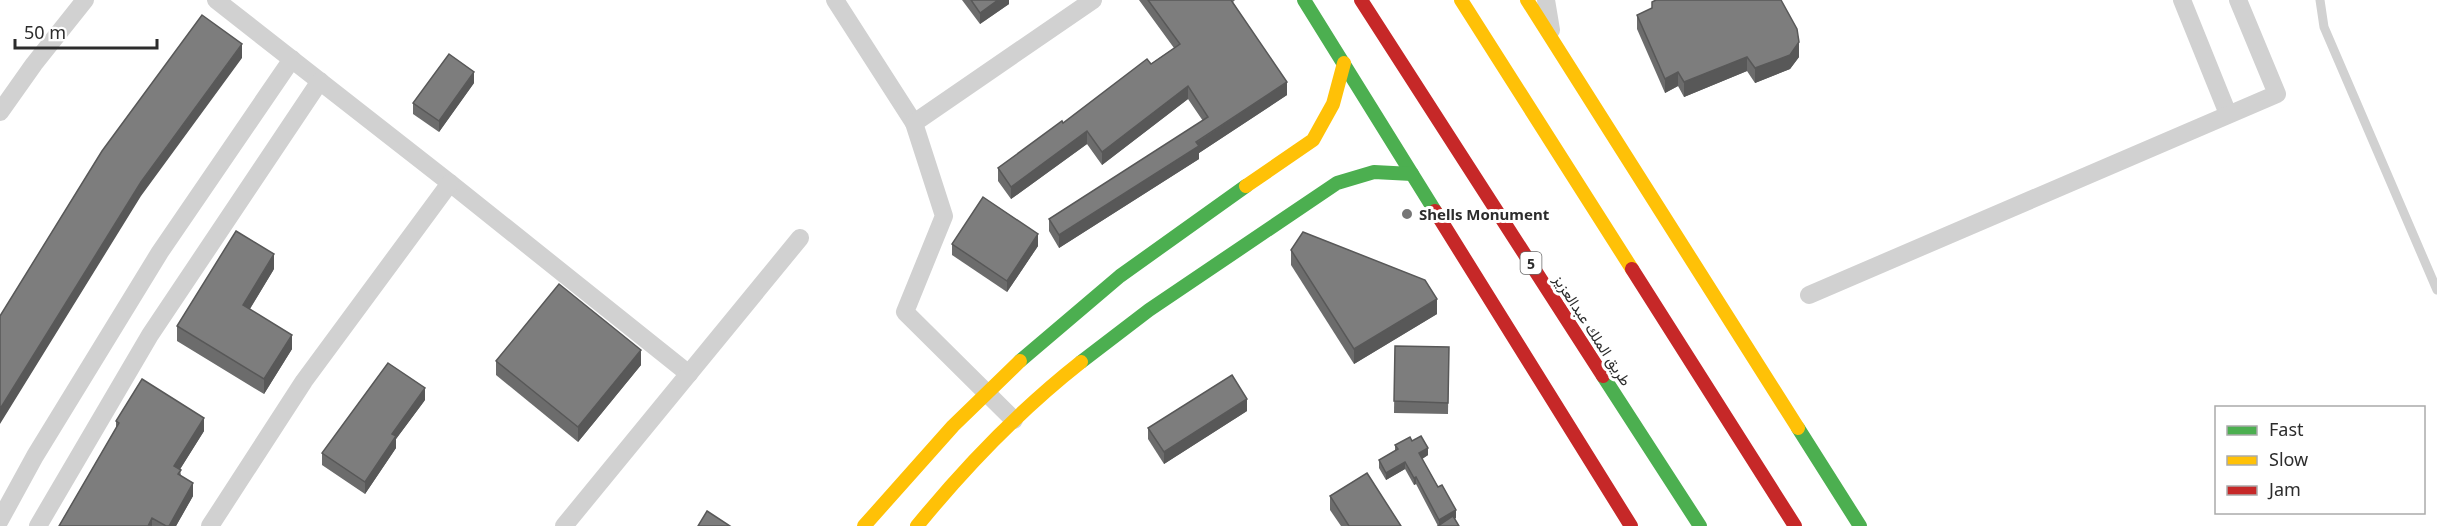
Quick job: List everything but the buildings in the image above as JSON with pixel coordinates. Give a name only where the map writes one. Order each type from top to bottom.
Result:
[{"type":"main road","points":[[1304,0],[1631,526]]},
{"type":"main road","name":"طريق الملك عبدالعزيز","points":[[1361,0],[1700,526]]},
{"type":"main road","points":[[1461,0],[1795,526]]},
{"type":"main road","points":[[1527,0],[1860,526]]},
{"type":"main road","points":[[864,526],[909,471],[986,391],[1029,351],[1121,275],[1313,140],[1325,124],[1333,107],[1344,63]]},
{"type":"main road","points":[[917,526],[942,495],[1014,420],[1053,384],[1149,310],[1337,183],[1361,172],[1386,170],[1412,174]]},
{"type":"street","points":[[0,112],[34,64],[85,0]]},
{"type":"street","points":[[216,0],[689,374]]},
{"type":"street","points":[[835,0],[914,123],[944,216],[905,312],[1014,420]]},
{"type":"street","points":[[1546,0],[1554,43]]},
{"type":"street","points":[[2182,0],[2228,114]]},
{"type":"street","points":[[1809,295],[2277,94],[2238,0]]},
{"type":"street","points":[[914,123],[1088,1]]},
{"type":"street","points":[[0,520],[35,456],[160,252],[292,59]]},
{"type":"street","points":[[38,526],[150,335],[320,81]]},
{"type":"street","points":[[210,526],[304,381],[450,183]]},
{"type":"street","points":[[564,526],[800,238]]},
{"type":"lane","points":[[2320,0],[2324,27],[2437,290]]},
{"type":"traffic: fast","points":[[1304,0],[1435,211]]},
{"type":"traffic: fast","points":[[1081,362],[1149,310],[1337,183],[1374,172],[1412,174]]},
{"type":"traffic: fast","points":[[1020,361],[1120,276],[1246,186]]},
{"type":"traffic: fast","points":[[1603,376],[1700,526]]},
{"type":"traffic: fast","points":[[1798,428],[1860,526]]},
{"type":"traffic: slow","points":[[1461,0],[1632,269]]},
{"type":"traffic: slow","points":[[1527,0],[1798,428]]},
{"type":"traffic: slow","points":[[1246,186],[1313,140],[1333,104],[1344,63]]},
{"type":"traffic: slow","points":[[864,526],[953,426],[1020,361]]},
{"type":"traffic: slow","points":[[917,526],[995,440],[1037,399],[1081,362]]},
{"type":"traffic: jam","points":[[1361,0],[1603,376]]},
{"type":"traffic: jam","points":[[1435,211],[1631,526]]},
{"type":"traffic: jam","points":[[1632,269],[1795,526]]},
{"type":"place","name":"Shells Monument","points":[[1407,214]]}]
